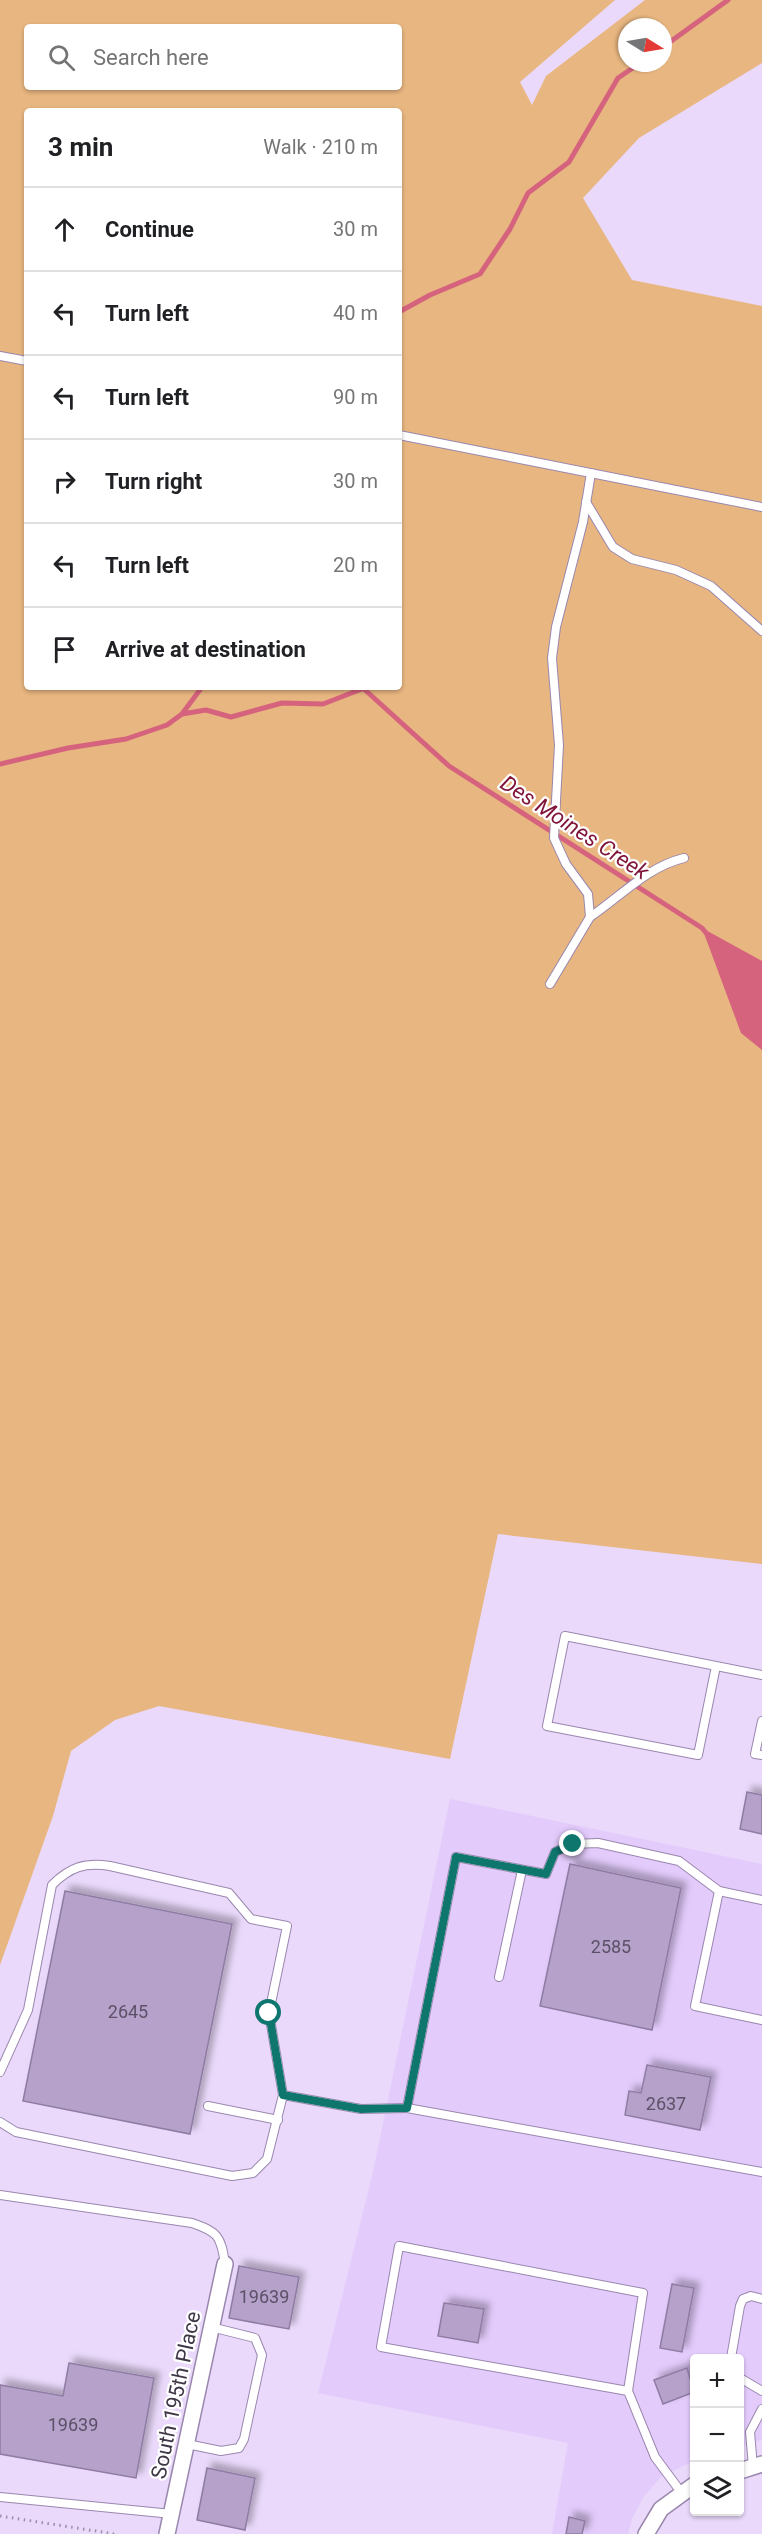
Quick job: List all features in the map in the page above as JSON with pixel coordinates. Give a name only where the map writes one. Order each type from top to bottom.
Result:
[{"type":"street","name":"South 195th Place","points":[[167,2534],[225,2264]]},
{"type":"street","points":[[646,2534],[661,2509],[688,2488]]},
{"type":"lane","points":[[0,356],[24,360]]},
{"type":"lane","points":[[402,436],[762,507]]},
{"type":"lane","points":[[590,917],[588,894],[566,864],[554,838],[559,745],[552,658],[556,627],[591,473]]},
{"type":"lane","points":[[586,502],[613,546],[632,559],[676,570],[711,586],[762,631]]},
{"type":"lane","points":[[550,984],[590,917],[645,875],[667,862],[684,858]]},
{"type":"lane","points":[[716,1666],[698,1755],[547,1726],[565,1636],[762,1675]]},
{"type":"lane","points":[[762,1720],[756,1754],[762,1755]]},
{"type":"lane","points":[[407,2108],[456,1857],[546,1874],[555,1852],[573,1844],[598,1843],[679,1861],[719,1891],[762,1900]]},
{"type":"lane","points":[[0,2072],[28,2010],[52,1886],[64,1874],[78,1866],[94,1863],[229,1893],[251,1919],[287,1926],[269,2013],[283,2095],[267,2159],[261,2167],[243,2176],[16,2132],[0,2122]]},
{"type":"lane","points":[[500,1977],[522,1870]]},
{"type":"lane","points":[[719,1891],[695,2006],[762,2020]]},
{"type":"lane","points":[[283,2095],[361,2109],[407,2108],[762,2172]]},
{"type":"lane","points":[[207,2106],[278,2120]]},
{"type":"lane","points":[[0,2194],[192,2223],[213,2230],[222,2242],[225,2264]]},
{"type":"lane","points":[[628,2391],[381,2347],[399,2246],[643,2293],[628,2391],[655,2457],[688,2488]]},
{"type":"lane","points":[[732,2354],[743,2299],[751,2296],[762,2299]]},
{"type":"lane","points":[[187,2444],[221,2451],[239,2448],[244,2439],[262,2355],[255,2338],[212,2327]]},
{"type":"lane","points":[[744,2380],[762,2391]]},
{"type":"lane","points":[[752,2467],[750,2432],[762,2409]]},
{"type":"lane","points":[[0,2497],[171,2514]]},
{"type":"path","points":[[0,2516],[115,2534]]},
{"type":"shaded area","points":[[0,0],[615,0],[520,82],[532,105],[546,76],[618,21],[618,72],[672,72],[672,18],[622,18],[645,0],[762,0],[762,63],[639,138],[583,198],[632,280],[762,306],[762,1564],[498,1534],[450,1759],[159,1706],[115,1720],[71,1751],[53,1816],[0,1965]]},
{"type":"shaded area","points":[[702,928],[762,961],[762,1050],[741,1033]]},
{"type":"shaded area","points":[[450,1799],[762,1864],[762,2440],[744,2446],[744,2354],[690,2354],[690,2463],[662,2476],[644,2496],[632,2519],[628,2534],[552,2534],[568,2443],[318,2393],[373,2172]]},
{"type":"building","points":[[747,1792],[762,1795],[762,1834],[740,1829]]},
{"type":"building","points":[[570,1864],[681,1888],[652,2030],[540,2006]]},
{"type":"building","points":[[65,1891],[232,1924],[190,2134],[23,2101]]},
{"type":"building","points":[[647,2065],[711,2077],[700,2130],[625,2115],[629,2091],[641,2093]]},
{"type":"building","points":[[239,2266],[299,2277],[289,2329],[229,2318]]},
{"type":"building","points":[[672,2284],[694,2288],[682,2352],[660,2348]]},
{"type":"building","points":[[444,2303],[484,2309],[478,2343],[438,2336]]},
{"type":"building","points":[[69,2363],[154,2378],[136,2478],[0,2454],[0,2385],[63,2396]]},
{"type":"building","points":[[687,2368],[690,2394],[663,2404],[654,2380]]},
{"type":"building","points":[[207,2468],[255,2478],[245,2530],[197,2520]]},
{"type":"building","points":[[569,2517],[585,2521],[582,2534],[566,2534]]},
{"type":"waterway","name":"Des Moines Creek","points":[[672,40],[728,0]]},
{"type":"waterway","name":"Des Moines Creek","points":[[402,310],[430,295],[480,274],[510,229],[528,193],[569,162],[618,78],[627,72]]},
{"type":"waterway","name":"Des Moines Creek","points":[[182,714],[200,690]]},
{"type":"waterway","name":"Des Moines Creek","points":[[0,764],[68,748],[126,739],[167,725],[182,714],[206,710],[231,717],[282,703],[323,704],[359,690]]},
{"type":"waterway","name":"Des Moines Creek","points":[[365,690],[449,766],[702,928],[707,934]]},
{"type":"route","points":[[269,2013],[283,2095],[361,2109],[407,2108],[456,1857],[546,1874],[555,1852],[573,1844]]}]
